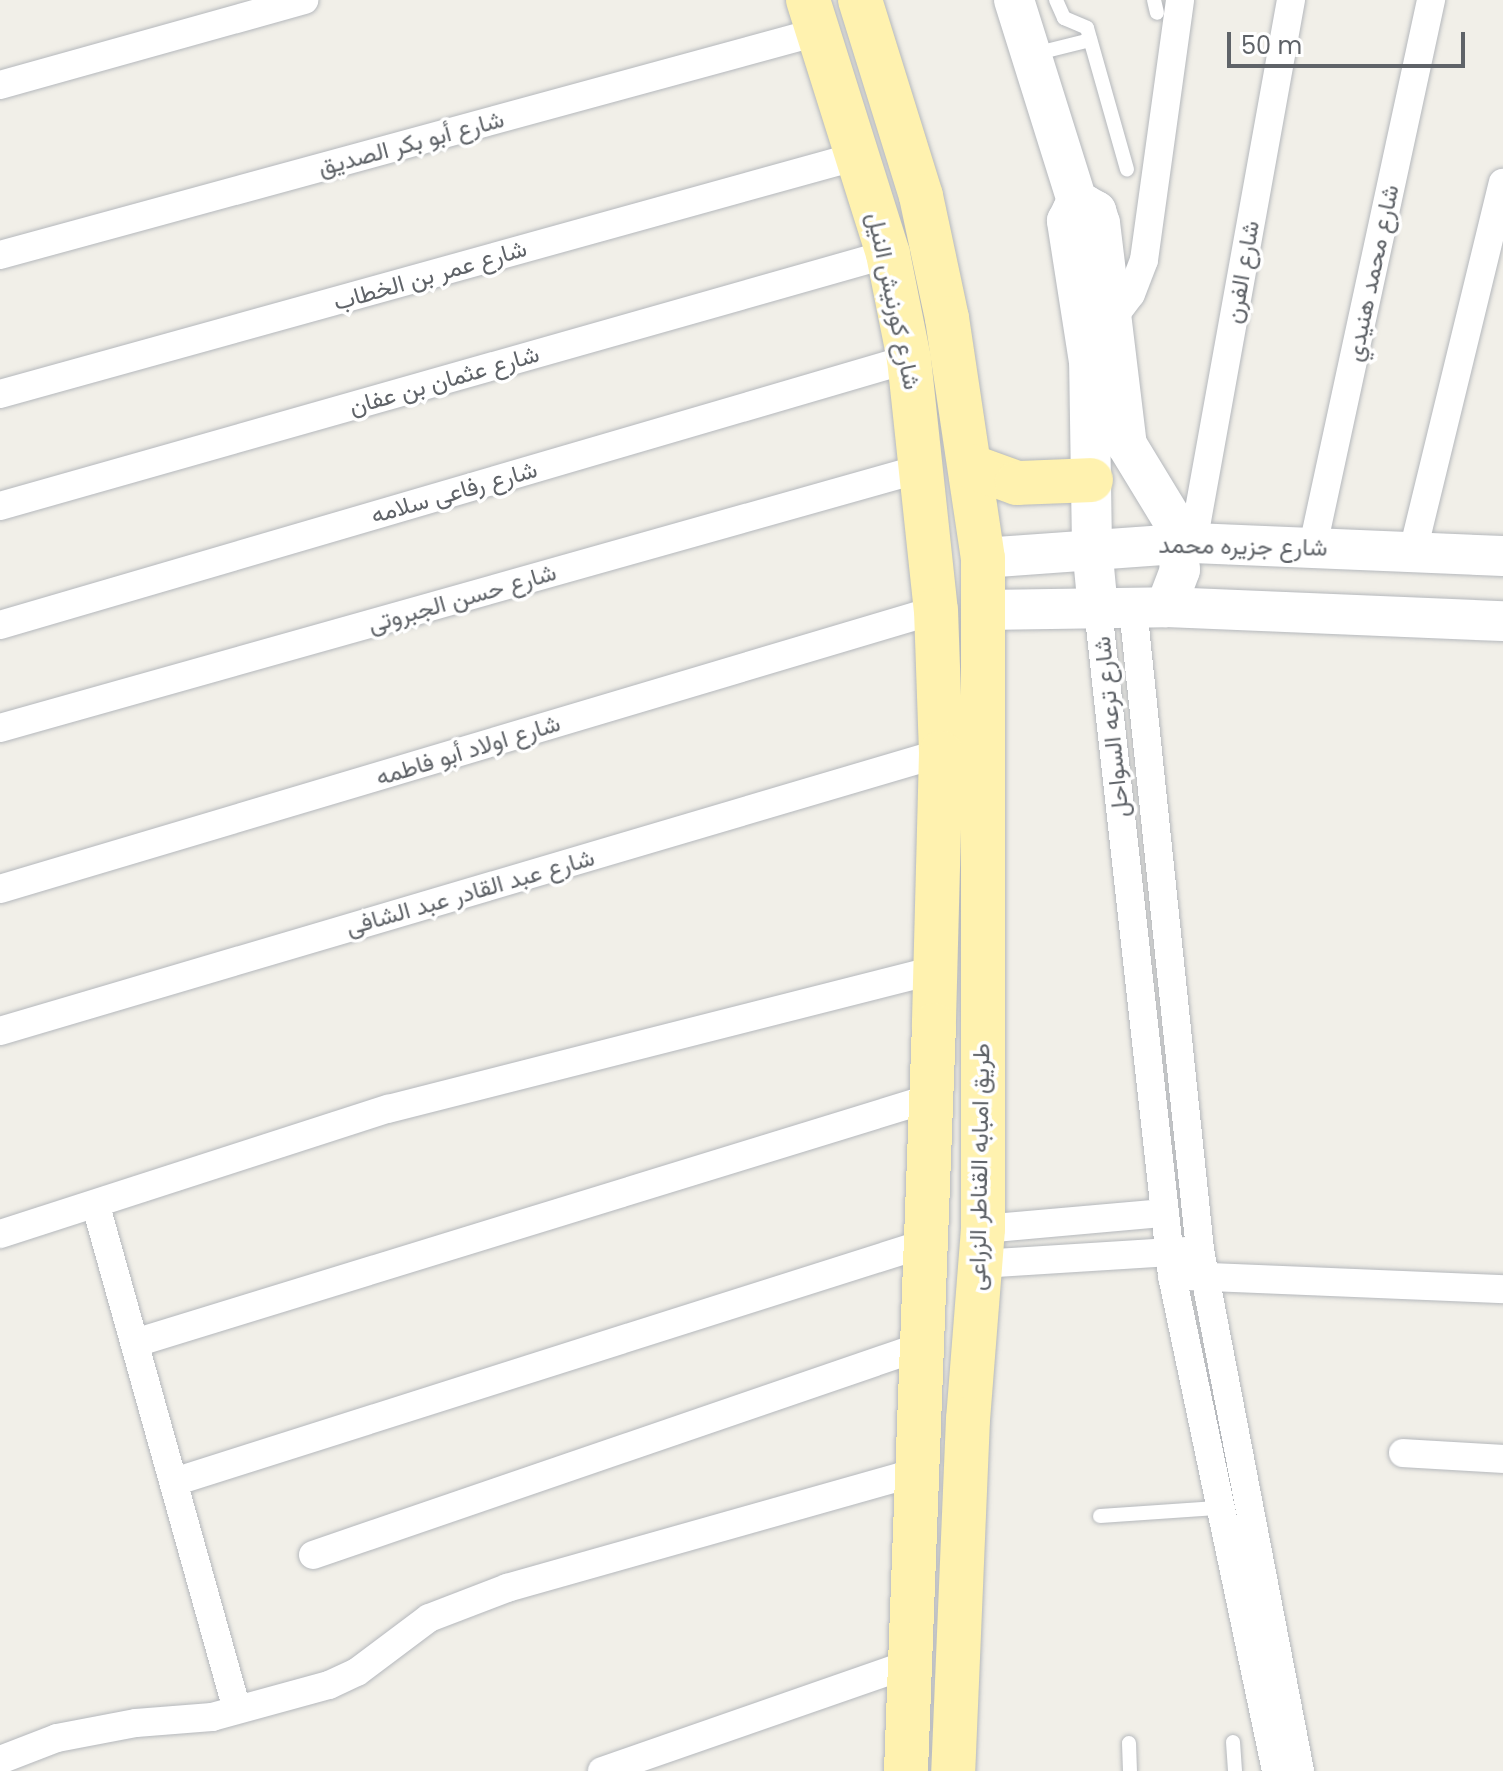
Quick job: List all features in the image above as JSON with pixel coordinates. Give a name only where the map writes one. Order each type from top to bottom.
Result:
[{"type":"main road","name":"شارع كورنيش النيل","points":[[860,0],[921,196],[947,318],[983,558],[985,610]]},
{"type":"main road","name":"شارع ترعه السواحل","points":[[1014,0],[1034,54],[1079,207]]},
{"type":"main road","name":"شارع كورنيش النيل","points":[[815,15],[861,155],[888,254],[909,359],[936,610]]},
{"type":"main road","name":"شارع ترعه السواحل","points":[[1079,207],[1091,207],[1099,217],[1127,445],[1168,505],[1186,544],[1180,570],[1132,608],[1092,547],[1085,317],[1067,221],[1079,207]]},
{"type":"main road","points":[[970,466],[1017,483],[1091,480]]},
{"type":"main road","name":"شارع جزيره محمد","points":[[983,558],[1092,547],[1186,544],[1313,546],[1503,556]]},
{"type":"main road","points":[[985,610],[1132,608],[1503,621]]},
{"type":"main road","name":"طريق امبابه القناطر الزراعى","points":[[906,1771],[934,1025],[941,753],[936,610]]},
{"type":"main road","name":"طريق امبابه القناطر الزراعى","points":[[953,1771],[982,1247],[985,610]]},
{"type":"main road","points":[[934,1025],[981,1026]]},
{"type":"street","points":[[0,85],[304,0]]},
{"type":"street","name":"شارع الفرن","points":[[1186,544],[1291,0]]},
{"type":"street","name":"شارع محمد هنيدي","points":[[1313,546],[1431,0]]},
{"type":"street","points":[[1112,319],[1131,294],[1144,260],[1164,4]]},
{"type":"street","name":"شارع أبو بكر الصديق","points":[[0,255],[815,15]]},
{"type":"street","name":"شارع عمر بن الخطاب","points":[[0,394],[861,155]]},
{"type":"street","points":[[1413,551],[1503,183]]},
{"type":"street","name":"شارع عثمان بن عفان","points":[[0,506],[888,254]]},
{"type":"street","name":"شارع رفاعى سلامه","points":[[0,625],[909,359]]},
{"type":"street","name":"شارع حسن الجبروتى","points":[[0,728],[923,468]]},
{"type":"street","name":"شارع ترعه السواحل","points":[[1132,608],[1164,1213],[1217,1508],[1276,1771]]},
{"type":"street","name":"شارع ترعه السواحل","points":[[1132,608],[1202,1263],[1300,1771]]},
{"type":"street","name":"شارع اولاد أبو فاطمه","points":[[0,889],[936,610]]},
{"type":"street","name":"شارع عبد القادر عبد الشافى","points":[[0,1031],[941,753]]},
{"type":"street","points":[[0,1234],[96,1206],[388,1109],[935,970]]},
{"type":"street","points":[[135,1343],[931,1098]]},
{"type":"street","points":[[96,1206],[237,1710]]},
{"type":"street","points":[[982,1247],[1164,1213]]},
{"type":"street","points":[[174,1482],[926,1243]]},
{"type":"street","points":[[982,1247],[1503,1289]]},
{"type":"street","points":[[313,1555],[922,1346]]},
{"type":"street","points":[[1403,1453],[1503,1459]]},
{"type":"street","points":[[0,1760],[57,1738],[237,1710],[357,1672],[429,1618],[507,1588],[917,1472]]},
{"type":"street","points":[[602,1771],[909,1664]]},
{"type":"lane","points":[[1056,0],[1064,18],[1083,24],[1090,40],[1127,169]]},
{"type":"lane","points":[[1034,54],[1090,40]]},
{"type":"lane","points":[[1100,1516],[1217,1508]]},
{"type":"lane","points":[[1233,1742],[1235,1771]]},
{"type":"lane","points":[[1129,1743],[1130,1771]]}]
